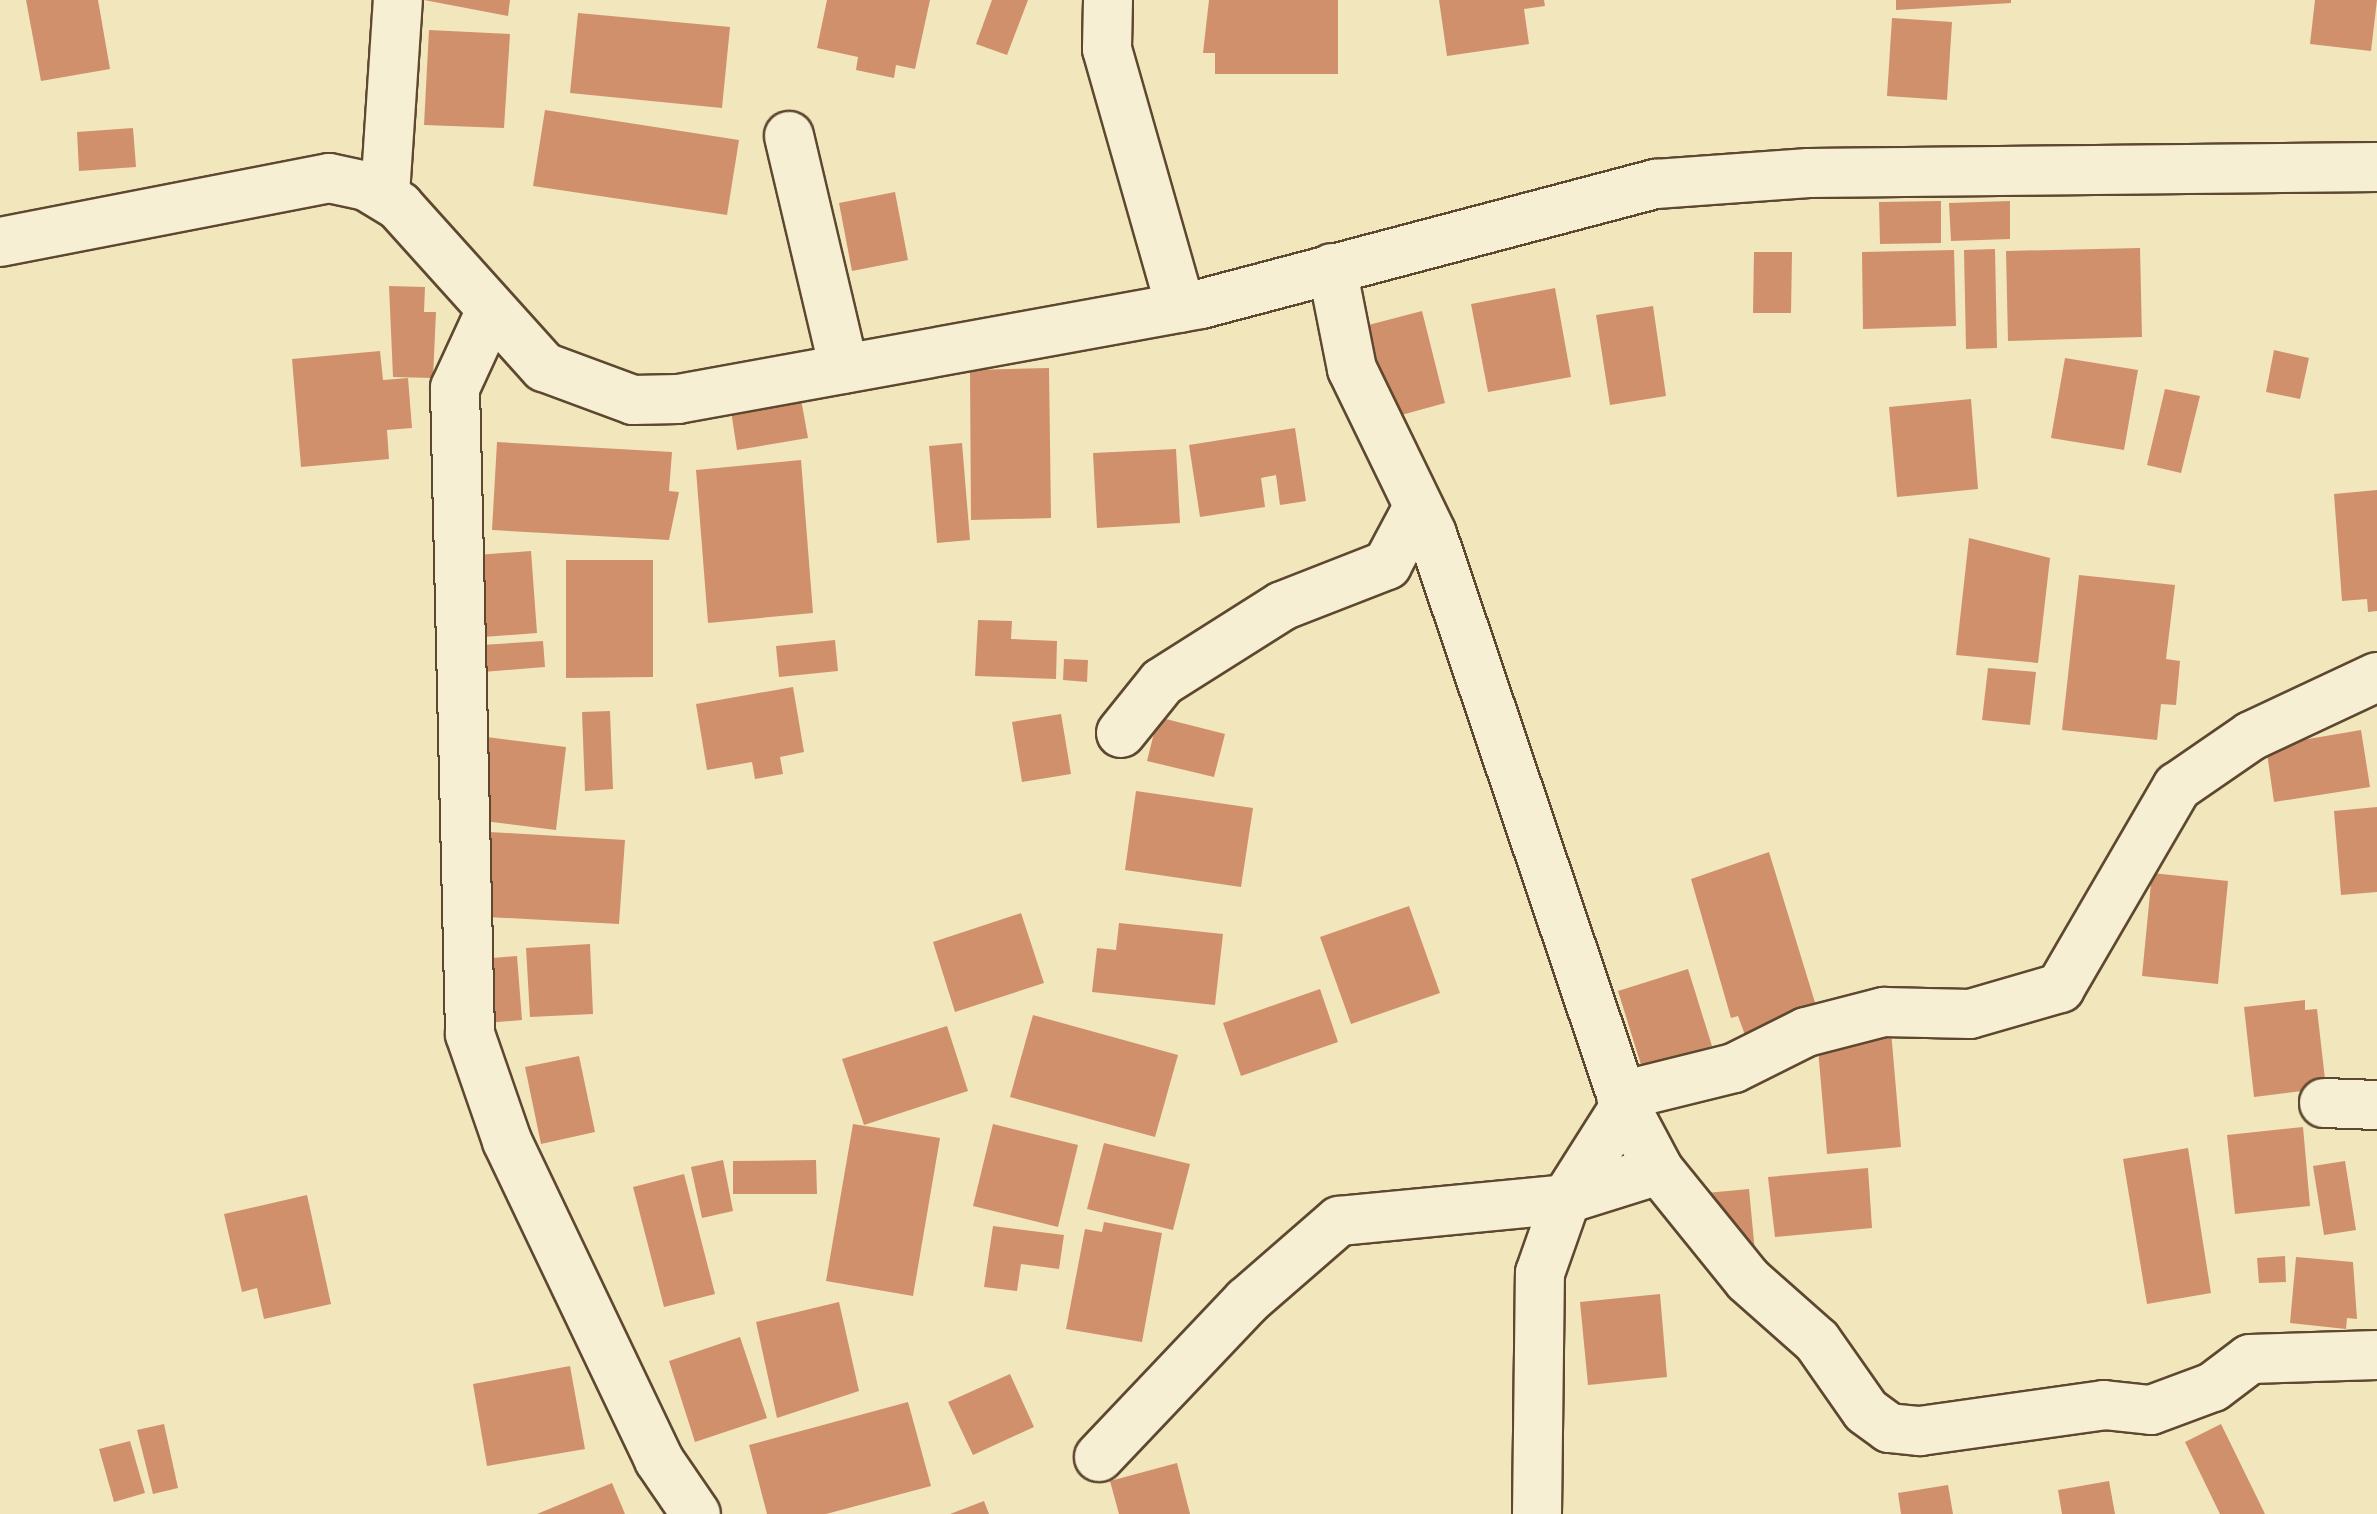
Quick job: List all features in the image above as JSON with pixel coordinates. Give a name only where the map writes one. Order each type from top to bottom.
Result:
[{"type":"street","points":[[385,194],[398,0]]},
{"type":"street","points":[[1108,0],[1106,49],[1180,308]]},
{"type":"street","points":[[789,136],[844,369]]},
{"type":"street","points":[[0,242],[329,178],[385,194],[544,367],[633,400],[844,369],[1180,308],[1656,184],[1808,173],[2377,167]]},
{"type":"street","points":[[1332,268],[1352,368],[1418,507],[1623,1101],[1659,1170],[1888,1428],[2104,1405],[2151,1410],[2213,1387],[2250,1358],[2377,1355]]},
{"type":"street","points":[[490,312],[455,388],[470,1034],[507,1141],[660,1460],[696,1514]]},
{"type":"street","points":[[1122,733],[1162,682],[1282,606],[1387,565],[1418,507]]},
{"type":"street","points":[[1537,1514],[1540,1272],[1566,1199],[1623,1101],[1884,1012],[1970,1014],[2060,988],[2177,787],[2251,736],[2377,677]]},
{"type":"street","points":[[2324,1103],[2377,1105]]},
{"type":"street","points":[[1099,1457],[1246,1301],[1339,1221],[1566,1199],[1659,1170]]},
{"type":"building","points":[[26,0],[98,0],[110,69],[41,81]]},
{"type":"building","points":[[424,0],[510,0],[508,16]]},
{"type":"building","points":[[827,0],[930,0],[915,69],[896,65],[894,78],[856,70],[858,57],[817,48]]},
{"type":"building","points":[[992,0],[1028,0],[1007,55],[976,44]]},
{"type":"building","points":[[1209,0],[1338,0],[1338,74],[1215,74],[1215,53],[1203,53]]},
{"type":"building","points":[[1439,0],[1544,0],[1545,6],[1524,9],[1529,44],[1447,56]]},
{"type":"building","points":[[1896,0],[2011,0],[2011,3],[1896,10]]},
{"type":"building","points":[[2315,0],[2377,0],[2371,51],[2310,44]]},
{"type":"building","points":[[578,13],[730,27],[722,108],[570,93]]},
{"type":"building","points":[[1892,18],[1952,22],[1947,100],[1887,96]]},
{"type":"building","points":[[429,30],[510,34],[504,128],[424,125]]},
{"type":"building","points":[[545,110],[739,140],[727,215],[533,186]]},
{"type":"building","points":[[133,128],[136,167],[79,171],[77,132]]},
{"type":"building","points":[[895,192],[908,260],[852,271],[839,203]]},
{"type":"building","points":[[1941,201],[1941,243],[1880,244],[1879,202]]},
{"type":"building","points":[[2010,201],[2010,239],[1951,241],[1949,203]]},
{"type":"building","points":[[2140,248],[2142,337],[2008,341],[2006,251]]},
{"type":"building","points":[[1995,249],[1997,348],[1966,349],[1964,250]]},
{"type":"building","points":[[1954,250],[1956,326],[1863,329],[1862,252]]},
{"type":"building","points":[[1754,252],[1792,252],[1791,313],[1753,313]]},
{"type":"building","points":[[389,286],[425,287],[424,312],[436,312],[433,378],[393,377]]},
{"type":"building","points":[[1555,288],[1571,377],[1488,392],[1471,304]]},
{"type":"building","points":[[1653,306],[1666,396],[1610,405],[1596,315]]},
{"type":"building","points":[[1422,311],[1445,403],[1376,422],[1353,329]]},
{"type":"building","points":[[2274,350],[2309,358],[2300,399],[2266,392]]},
{"type":"building","points":[[380,351],[383,380],[408,378],[412,428],[387,430],[389,459],[301,467],[292,359]]},
{"type":"building","points":[[2065,358],[2138,370],[2124,450],[2051,438]]},
{"type":"building","points":[[1049,368],[1051,518],[971,520],[970,370]]},
{"type":"building","points":[[2165,389],[2200,396],[2181,473],[2147,465]]},
{"type":"building","points":[[801,399],[808,438],[737,450],[731,411]]},
{"type":"building","points":[[1971,399],[1978,489],[1897,497],[1889,407]]},
{"type":"building","points":[[1295,428],[1306,501],[1280,505],[1276,475],[1261,478],[1265,507],[1200,517],[1189,445]]},
{"type":"building","points":[[497,442],[672,452],[669,491],[679,492],[669,540],[492,530]]},
{"type":"building","points":[[962,443],[970,540],[937,543],[929,446]]},
{"type":"building","points":[[1176,449],[1180,523],[1097,528],[1093,453]]},
{"type":"building","points":[[801,460],[813,613],[708,623],[696,470]]},
{"type":"building","points":[[2377,490],[2377,611],[2368,612],[2367,599],[2342,601],[2334,494]]},
{"type":"building","points":[[1969,538],[2050,558],[2038,663],[1956,655]]},
{"type":"building","points":[[531,551],[537,633],[469,638],[476,555]]},
{"type":"building","points":[[566,560],[653,560],[653,677],[566,678]]},
{"type":"building","points":[[2079,575],[2175,585],[2166,659],[2180,661],[2176,705],[2161,704],[2157,740],[2062,730]]},
{"type":"building","points":[[978,620],[1012,621],[1011,639],[1057,641],[1056,679],[975,676]]},
{"type":"building","points":[[835,640],[838,671],[779,677],[776,646]]},
{"type":"building","points":[[543,641],[545,667],[483,672],[481,645]]},
{"type":"building","points":[[1064,659],[1088,660],[1087,682],[1063,680]]},
{"type":"building","points":[[1988,668],[2036,672],[2030,725],[1982,720]]},
{"type":"building","points":[[793,687],[804,752],[780,757],[783,774],[755,779],[752,762],[707,770],[696,704]]},
{"type":"building","points":[[610,711],[613,789],[585,791],[582,712]]},
{"type":"building","points":[[1061,714],[1071,774],[1022,782],[1012,722]]},
{"type":"building","points":[[1158,717],[1225,734],[1214,777],[1147,761]]},
{"type":"building","points":[[2361,730],[2370,787],[2274,802],[2266,746]]},
{"type":"building","points":[[479,736],[566,747],[556,830],[469,819]]},
{"type":"building","points":[[1136,791],[1253,808],[1241,887],[1125,870]]},
{"type":"building","points":[[2377,807],[2377,892],[2341,895],[2334,811]]},
{"type":"building","points":[[474,831],[625,840],[619,924],[468,916]]},
{"type":"building","points":[[1769,852],[1817,1009],[1745,1035],[1738,1016],[1731,1018],[1691,879]]},
{"type":"building","points":[[2152,873],[2228,881],[2218,984],[2142,976]]},
{"type":"building","points":[[1409,906],[1440,993],[1351,1024],[1320,937]]},
{"type":"building","points":[[1021,913],[1044,983],[955,1012],[933,942]]},
{"type":"building","points":[[1119,923],[1223,934],[1215,1005],[1092,992],[1097,948],[1116,950]]},
{"type":"building","points":[[590,944],[593,1014],[530,1017],[526,948]]},
{"type":"building","points":[[517,956],[522,1020],[486,1023],[480,959]]},
{"type":"building","points":[[1688,969],[1712,1046],[1642,1068],[1618,991]]},
{"type":"building","points":[[1320,989],[1338,1042],[1241,1076],[1223,1023]]},
{"type":"building","points":[[2305,1000],[2305,1010],[2317,1009],[2326,1088],[2254,1097],[2244,1007]]},
{"type":"building","points":[[1033,1015],[1178,1055],[1155,1137],[1010,1097]]},
{"type":"building","points":[[947,1026],[968,1091],[864,1125],[842,1059]]},
{"type":"building","points":[[1891,1031],[1901,1147],[1827,1154],[1817,1037]]},
{"type":"building","points":[[579,1056],[595,1132],[541,1144],[525,1067]]},
{"type":"building","points":[[853,1124],[940,1138],[913,1296],[826,1281]]},
{"type":"building","points":[[993,1124],[1078,1145],[1058,1227],[973,1206]]},
{"type":"building","points":[[2303,1127],[2310,1206],[2235,1214],[2227,1135]]},
{"type":"building","points":[[1104,1143],[1190,1164],[1173,1230],[1087,1209]]},
{"type":"building","points":[[2188,1148],[2211,1293],[2147,1304],[2123,1159]]},
{"type":"building","points":[[723,1160],[733,1211],[702,1218],[691,1167]]},
{"type":"building","points":[[816,1160],[817,1194],[733,1194],[733,1161]]},
{"type":"building","points":[[2345,1161],[2356,1230],[2324,1235],[2313,1166]]},
{"type":"building","points":[[1868,1168],[1872,1228],[1775,1237],[1768,1177]]},
{"type":"building","points":[[684,1174],[715,1294],[664,1307],[633,1187]]},
{"type":"building","points":[[1749,1189],[1756,1263],[1706,1193]]},
{"type":"building","points":[[307,1195],[331,1304],[264,1319],[257,1288],[242,1292],[224,1214]]},
{"type":"building","points":[[1104,1222],[1162,1233],[1142,1342],[1066,1329],[1085,1229],[1102,1232]]},
{"type":"building","points":[[993,1226],[1064,1235],[1059,1269],[1021,1264],[1017,1291],[984,1287]]},
{"type":"building","points":[[2285,1256],[2286,1282],[2259,1283],[2257,1258]]},
{"type":"building","points":[[2296,1257],[2353,1262],[2357,1319],[2347,1318],[2346,1329],[2290,1323]]},
{"type":"building","points":[[1660,1294],[1667,1377],[1588,1385],[1580,1302]]},
{"type":"building","points":[[839,1302],[859,1391],[777,1418],[756,1322]]},
{"type":"building","points":[[740,1337],[767,1418],[695,1442],[669,1361]]},
{"type":"building","points":[[570,1366],[585,1449],[487,1466],[473,1384]]},
{"type":"building","points":[[1010,1374],[1034,1427],[973,1455],[948,1402]]},
{"type":"building","points":[[908,1402],[931,1486],[826,1514],[767,1514],[749,1445]]},
{"type":"building","points":[[164,1424],[178,1488],[153,1494],[137,1430]]},
{"type":"building","points":[[2221,1424],[2265,1514],[2220,1514],[2185,1442]]},
{"type":"building","points":[[130,1441],[145,1493],[114,1502],[99,1449]]},
{"type":"building","points":[[1177,1463],[1190,1514],[1119,1514],[1110,1481]]},
{"type":"building","points":[[2109,1481],[2115,1514],[2062,1514],[2058,1490]]},
{"type":"building","points":[[612,1483],[625,1514],[537,1514]]},
{"type":"building","points":[[1948,1485],[1953,1514],[1901,1514],[1898,1493]]},
{"type":"building","points":[[984,1501],[989,1514],[950,1514]]}]
